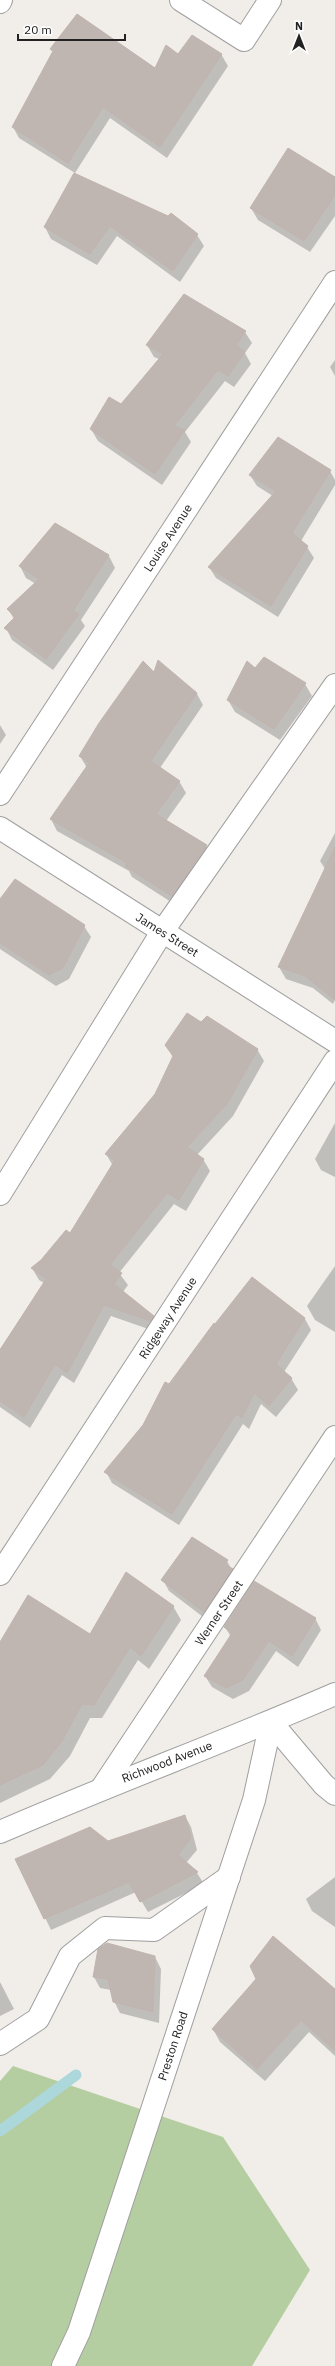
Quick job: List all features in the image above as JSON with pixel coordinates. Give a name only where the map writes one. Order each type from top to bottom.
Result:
[{"type":"street","points":[[182,0],[244,40],[270,0]]},
{"type":"street","name":"Louise Avenue","points":[[0,794],[335,282]]},
{"type":"street","points":[[0,1194],[162,932],[335,685]]},
{"type":"street","name":"James Street","points":[[0,828],[335,1042]]},
{"type":"street","name":"Ridgeway Avenue","points":[[0,1574],[335,1061]]},
{"type":"street","name":"Werner Street","points":[[102,1788],[335,1437]]},
{"type":"street","name":"Richwood Avenue","points":[[0,1832],[102,1788],[271,1722],[335,1694]]},
{"type":"street","points":[[271,1722],[335,1794]]},
{"type":"street","name":"Preston Road","points":[[63,2366],[79,2332],[254,1800],[271,1722]]},
{"type":"street","points":[[0,2044],[38,2019],[70,1956],[105,1928],[154,1930],[229,1877]]},
{"type":"green space","points":[[13,2066],[223,2137],[310,2270],[252,2366],[0,2366],[0,2081]]},
{"type":"building","points":[[77,14],[155,68],[166,45],[178,54],[192,35],[222,54],[160,147],[103,107],[68,163],[12,127],[53,51],[50,49]]},
{"type":"building","points":[[288,148],[335,177],[335,195],[304,241],[250,208]]},
{"type":"building","points":[[74,173],[168,216],[171,213],[198,234],[173,271],[110,226],[90,254],[44,227]]},
{"type":"building","points":[[184,294],[246,331],[236,345],[245,352],[228,376],[218,370],[174,426],[185,430],[155,474],[90,429],[109,397],[121,404],[163,354],[146,345]]},
{"type":"building","points":[[278,437],[331,470],[292,533],[308,546],[271,606],[208,567],[276,491],[249,475]]},
{"type":"building","points":[[55,523],[109,555],[73,611],[79,614],[46,659],[4,628],[15,617],[7,609],[39,579],[19,566]]},
{"type":"building","points":[[264,657],[306,683],[274,729],[227,700],[247,661],[255,668]]},
{"type":"building","points":[[158,660],[197,693],[151,761],[180,781],[156,814],[207,845],[172,896],[125,866],[127,863],[50,819],[89,763],[79,756],[99,723],[143,661],[154,672]]},
{"type":"building","points":[[335,847],[335,1000],[305,976],[278,967]]},
{"type":"building","points":[[15,879],[85,925],[63,968],[49,975],[0,943],[0,899]]},
{"type":"building","points":[[187,1013],[201,1022],[207,1016],[258,1049],[227,1104],[187,1147],[204,1159],[179,1200],[167,1193],[110,1265],[122,1273],[114,1284],[154,1316],[150,1321],[104,1305],[67,1373],[55,1364],[24,1417],[0,1401],[0,1350],[46,1279],[31,1268],[41,1260],[66,1230],[70,1233],[115,1160],[105,1154],[155,1094],[173,1056],[165,1045]]},
{"type":"building","points":[[252,1277],[305,1318],[276,1364],[292,1378],[269,1406],[254,1393],[242,1418],[236,1414],[172,1514],[104,1472],[143,1425],[165,1382],[169,1384],[214,1323],[215,1324]]},
{"type":"building","points":[[192,1537],[228,1560],[225,1564],[233,1569],[204,1612],[161,1580]]},
{"type":"building","points":[[126,1572],[174,1606],[141,1656],[130,1647],[94,1705],[82,1704],[62,1741],[43,1765],[0,1785],[0,1642],[28,1595],[90,1634]]},
{"type":"building","points":[[254,1581],[316,1618],[292,1656],[269,1641],[243,1680],[226,1688],[204,1676],[232,1633],[224,1627]]},
{"type":"building","points":[[185,1815],[191,1838],[178,1855],[198,1872],[140,1902],[129,1882],[44,1919],[15,1859],[90,1827],[108,1841]]},
{"type":"building","points":[[273,1936],[335,1989],[335,2051],[301,2020],[257,2069],[212,2029],[256,1979],[250,1966]]},
{"type":"building","points":[[107,1943],[155,1956],[153,2012],[113,2002],[108,1979],[93,1977],[98,1949]]},
{"type":"waterway","points":[[0,2131],[76,2075]]}]
